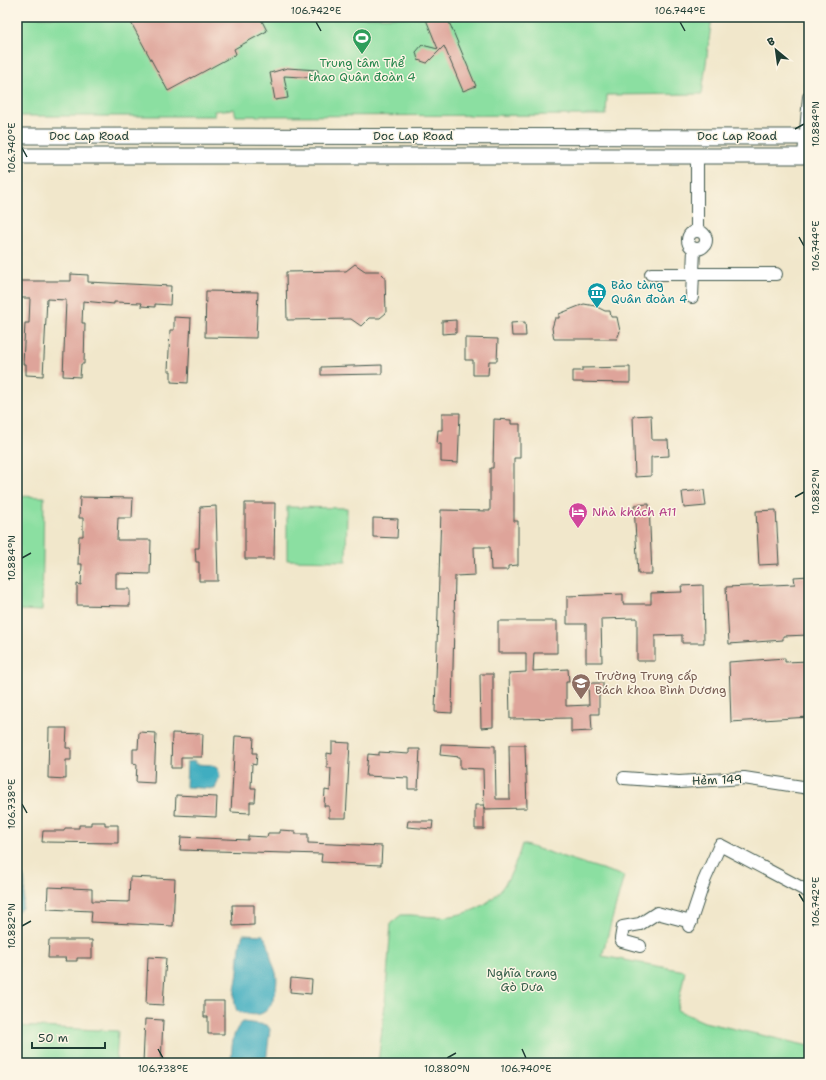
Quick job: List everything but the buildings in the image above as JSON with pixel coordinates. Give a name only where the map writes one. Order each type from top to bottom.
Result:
[{"type":"main road","name":"Doc Lap Road","points":[[17,136],[808,136]]},
{"type":"main road","name":"Doc Lap Road","points":[[17,156],[806,155]]},
{"type":"street","points":[[806,155],[809,97]]},
{"type":"street","points":[[692,297],[694,249],[689,244],[688,236],[693,231],[697,230],[697,155]]},
{"type":"street","points":[[651,274],[776,274]]},
{"type":"street","name":"Hẻm 149","points":[[624,778],[679,782],[744,778],[809,788]]},
{"type":"street","points":[[640,946],[622,941],[620,939],[623,927],[640,924],[657,913],[690,924],[704,881],[720,845],[809,892]]},
{"type":"green space","name":"Trung tâm Thể thao Quân đoàn 4","points":[[17,17],[712,17],[702,94],[607,95],[606,115],[236,116],[234,109],[214,111],[215,116],[17,116]]},
{"type":"green space","points":[[17,496],[44,497],[42,611],[17,610]]},
{"type":"green space","points":[[287,507],[347,508],[346,561],[287,560]]},
{"type":"green space","name":"Nghĩa trang Gò Dưa","points":[[522,844],[624,876],[602,956],[685,971],[677,1010],[704,1022],[809,1046],[809,1063],[378,1063],[385,1004],[391,923],[401,915],[438,917],[456,915],[471,911],[484,905],[494,897],[511,874]]},
{"type":"green space","points":[[17,1026],[118,1031],[116,1063],[17,1063]]},
{"type":"water","points":[[195,761],[196,764],[212,765],[218,769],[220,775],[215,789],[186,787],[187,762]]},
{"type":"water","points":[[17,868],[21,871],[25,886],[22,908],[17,912]]},
{"type":"water","points":[[243,934],[263,935],[268,943],[271,960],[277,976],[276,988],[271,1004],[264,1012],[255,1015],[237,1011],[234,1001]]},
{"type":"water","points":[[243,1022],[267,1025],[270,1029],[266,1063],[231,1063],[234,1035],[236,1030]]},
{"type":"place","name":"Trung tâm Thể thao Quân đoàn 4","points":[[362,55]]},
{"type":"place","name":"Bảo tàng Quân đoàn 4","points":[[597,309]]},
{"type":"place","name":"Nhà khách A11","points":[[578,529]]},
{"type":"place","name":"Trường Trung cấp Bách khoa Bình Dương","points":[[581,700]]}]
